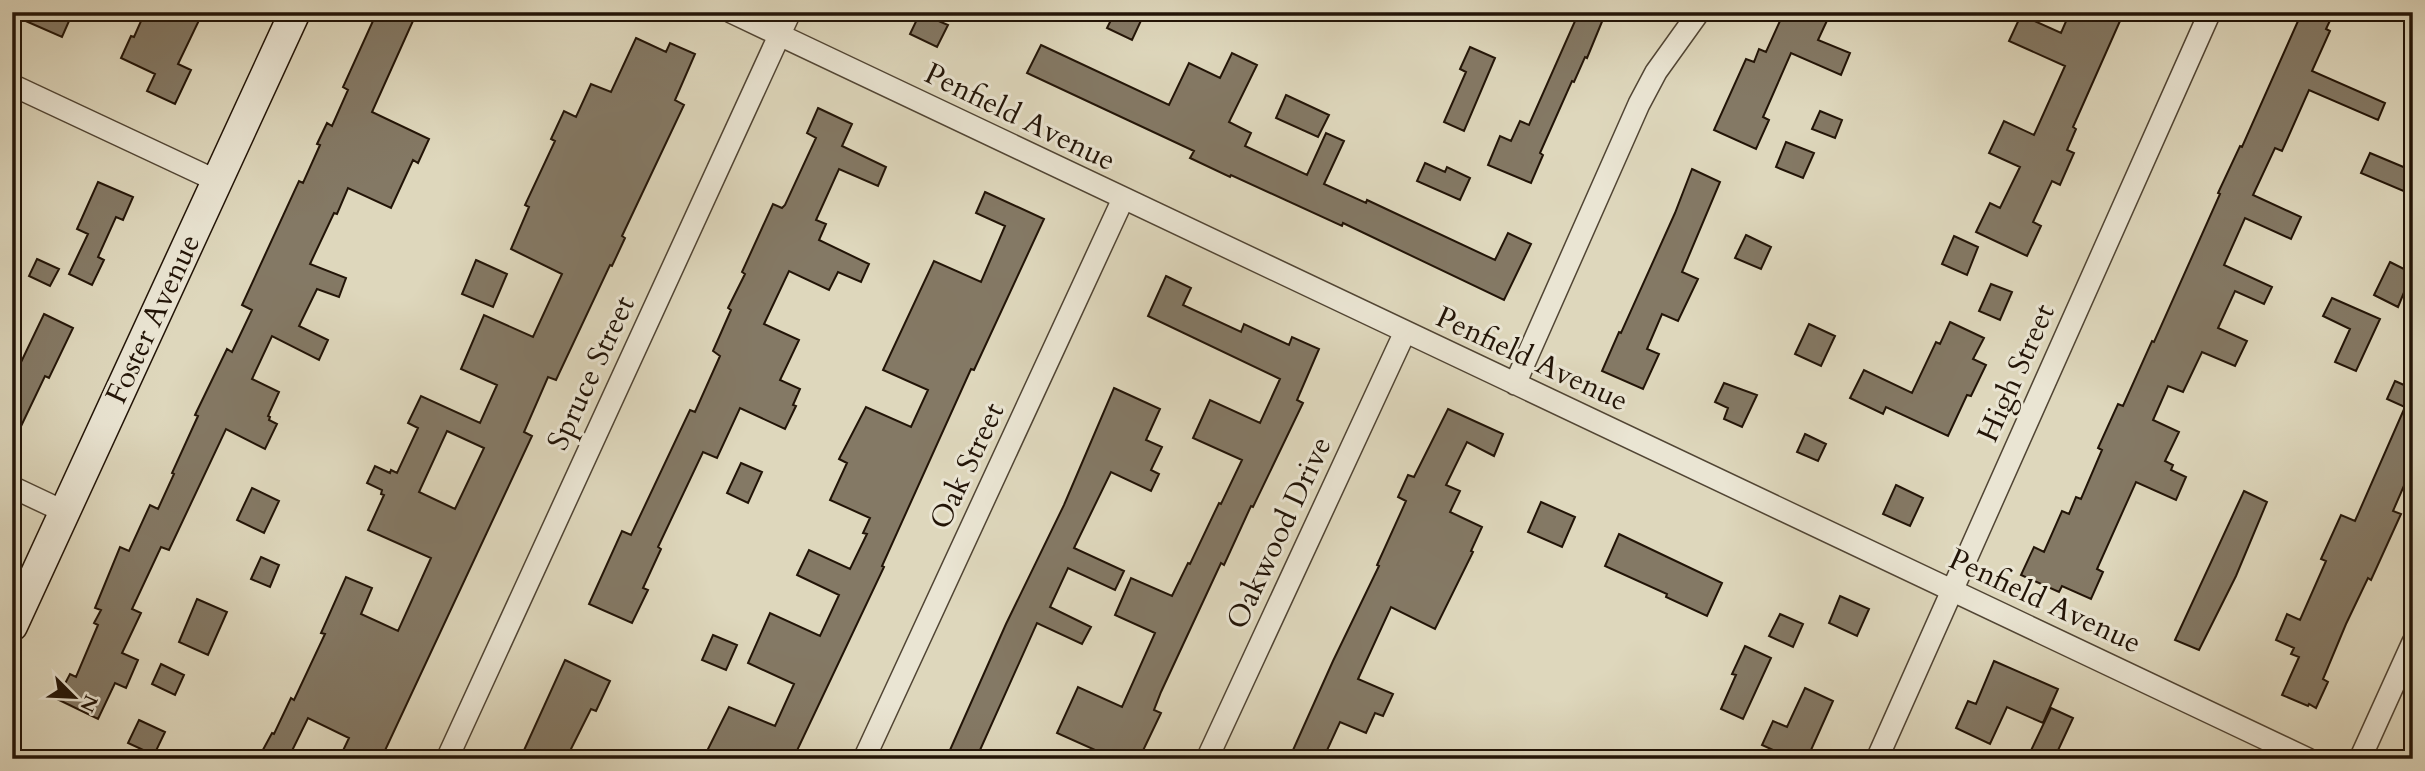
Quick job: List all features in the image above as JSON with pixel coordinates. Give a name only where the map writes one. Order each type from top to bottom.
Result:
[{"type":"street","name":"Foster Avenue","points":[[12,626],[295,12]]},
{"type":"street","name":"Penfield Avenue","points":[[731,12],[2308,759]]},
{"type":"street","name":"Spruce Street","points":[[447,759],[790,12]]},
{"type":"street","points":[[1515,384],[1639,104],[1661,64],[1699,12]]},
{"type":"street","name":"High Street","points":[[1878,759],[2210,12]]},
{"type":"street","points":[[12,85],[217,181]]},
{"type":"street","name":"Oak Street","points":[[864,759],[1124,199]]},
{"type":"street","name":"Oakwood Drive","points":[[1207,759],[1405,332]]},
{"type":"street","points":[[12,487],[65,512]]},
{"type":"street","points":[[2360,759],[2413,642]]},
{"type":"building","points":[[12,12],[73,12],[62,37],[12,15]]},
{"type":"building","points":[[145,12],[203,12],[178,64],[191,70],[175,104],[147,91],[155,74],[121,58]]},
{"type":"building","points":[[377,12],[417,12],[372,112],[429,139],[418,163],[413,160],[391,208],[348,188],[310,264],[346,278],[339,297],[317,289],[299,326],[328,340],[319,360],[272,336],[252,379],[279,392],[268,416],[269,420],[277,424],[265,449],[226,429],[169,550],[161,547],[132,609],[141,613],[122,653],[138,660],[126,688],[115,683],[98,719],[57,699],[70,674],[76,677],[98,625],[94,623],[101,610],[95,608],[120,547],[129,551],[150,505],[158,509],[198,416],[195,415],[227,349],[232,352],[252,310],[242,305],[299,181],[303,183],[327,123],[332,126],[348,90],[343,87]]},
{"type":"building","points":[[1115,12],[1145,12],[1132,40],[1107,28]]},
{"type":"building","points":[[1579,12],[1606,12],[1587,58],[1585,57],[1574,82],[1572,81],[1540,153],[1543,155],[1531,183],[1488,165],[1500,136],[1511,141],[1520,121],[1529,125]]},
{"type":"building","points":[[1784,12],[1831,12],[1818,40],[1850,53],[1841,75],[1791,53],[1763,117],[1769,120],[1756,149],[1714,130],[1746,59],[1754,62],[1759,49],[1766,52]]},
{"type":"building","points":[[2070,12],[2124,12],[2073,127],[2076,129],[2067,150],[2074,153],[2060,185],[2052,181],[2033,222],[2041,226],[2027,256],[1976,232],[1990,203],[2000,208],[2020,167],[1989,153],[2004,121],[2034,135],[2065,66],[2009,41],[2021,15],[2061,33]]},
{"type":"building","points":[[2302,12],[2334,12],[2326,29],[2330,31],[2312,71],[2385,103],[2378,120],[2309,90],[2282,151],[2275,148],[2253,195],[2301,217],[2291,239],[2245,218],[2224,265],[2272,287],[2264,304],[2235,291],[2218,328],[2247,341],[2235,366],[2202,352],[2183,392],[2168,386],[2153,420],[2179,432],[2165,461],[2173,465],[2171,470],[2186,477],[2176,500],[2136,482],[2097,569],[2103,572],[2091,599],[2062,586],[2059,592],[2021,575],[2034,547],[2044,552],[2062,511],[2069,514],[2076,497],[2081,499],[2102,450],[2098,448],[2118,404],[2123,406],[2152,341],[2154,342],[2220,194],[2218,193],[2240,146],[2242,147]]},
{"type":"building","points":[[920,13],[948,25],[937,47],[910,34]]},
{"type":"building","points":[[636,38],[666,52],[670,43],[695,54],[675,100],[684,105],[622,236],[625,238],[556,380],[548,377],[524,432],[532,436],[381,759],[339,759],[349,738],[308,718],[288,759],[258,759],[272,733],[274,734],[291,698],[294,700],[325,634],[321,633],[346,577],[372,588],[361,614],[398,631],[431,558],[368,530],[384,495],[381,494],[382,490],[367,483],[375,466],[390,473],[391,470],[397,473],[418,428],[408,423],[421,396],[480,423],[497,385],[461,369],[484,315],[533,337],[562,274],[511,249],[529,207],[525,205],[555,141],[551,139],[564,111],[576,117],[591,84],[611,92]],"holes":[[[447,431],[484,448],[455,509],[419,492]]]},
{"type":"building","points":[[1041,45],[1169,105],[1189,63],[1220,78],[1232,53],[1257,65],[1229,122],[1251,133],[1245,146],[1307,175],[1326,133],[1344,141],[1324,184],[1366,203],[1367,200],[1495,260],[1508,233],[1531,244],[1504,300],[1343,223],[1342,226],[1190,158],[1194,151],[1027,73]]},
{"type":"building","points":[[1470,47],[1495,58],[1464,131],[1444,122],[1466,72],[1460,69]]},
{"type":"building","points":[[1286,95],[1329,115],[1318,137],[1276,118]]},
{"type":"building","points":[[818,108],[852,124],[842,146],[886,167],[878,186],[839,169],[816,220],[826,224],[819,240],[869,264],[861,282],[838,272],[829,290],[789,271],[764,324],[799,340],[780,380],[800,389],[793,405],[796,406],[785,429],[740,408],[717,458],[703,452],[658,547],[661,549],[643,588],[648,590],[632,623],[589,604],[622,531],[631,535],[690,410],[695,412],[720,356],[713,351],[731,310],[728,308],[745,274],[742,272],[773,204],[782,208],[785,205],[816,138],[807,133]]},
{"type":"building","points":[[1820,111],[1842,120],[1835,138],[1812,129]]},
{"type":"building","points":[[1786,142],[1814,153],[1803,178],[1776,167]]},
{"type":"building","points":[[2370,153],[2413,171],[2413,195],[2361,173]]},
{"type":"building","points":[[1425,163],[1445,172],[1447,167],[1470,178],[1460,200],[1417,181]]},
{"type":"building","points":[[1692,169],[1720,182],[1682,272],[1698,279],[1678,321],[1662,314],[1647,349],[1659,354],[1643,389],[1602,371],[1675,213]]},
{"type":"building","points":[[98,182],[133,197],[123,220],[116,217],[98,257],[104,260],[92,285],[69,274],[88,234],[77,229]]},
{"type":"building","points":[[985,192],[1044,219],[974,370],[971,369],[882,566],[884,567],[793,759],[703,759],[729,707],[775,726],[794,684],[748,663],[770,613],[820,636],[839,595],[797,575],[809,550],[850,569],[867,534],[863,533],[870,518],[830,500],[847,463],[839,459],[866,407],[911,427],[928,390],[883,370],[934,261],[981,282],[1005,226],[976,213]]},
{"type":"building","points":[[1746,235],[1771,247],[1761,269],[1735,258]]},
{"type":"building","points":[[1954,236],[1978,247],[1967,275],[1942,264]]},
{"type":"building","points":[[37,259],[59,269],[50,286],[29,276]]},
{"type":"building","points":[[476,260],[507,274],[493,307],[462,294]]},
{"type":"building","points":[[2390,262],[2412,273],[2398,307],[2374,295]]},
{"type":"building","points":[[1166,276],[1191,288],[1183,305],[1241,332],[1244,324],[1289,345],[1292,337],[1319,349],[1297,400],[1303,403],[1224,565],[1221,563],[1161,692],[1154,710],[1161,713],[1139,759],[1100,759],[1102,753],[1057,733],[1078,687],[1122,707],[1155,633],[1115,615],[1131,578],[1172,596],[1242,460],[1193,438],[1210,400],[1260,423],[1280,379],[1148,316]]},
{"type":"building","points":[[1991,284],[2012,292],[2000,320],[1979,311]]},
{"type":"building","points":[[2332,298],[2380,319],[2356,371],[2335,362],[2350,329],[2323,316]]},
{"type":"building","points":[[44,314],[73,328],[49,378],[45,376],[12,445],[12,381]]},
{"type":"building","points":[[1950,322],[1984,338],[1973,359],[1986,365],[1971,396],[1967,395],[1948,436],[1886,407],[1883,414],[1850,398],[1864,370],[1912,393],[1936,342],[1940,344]]},
{"type":"building","points":[[1809,324],[1835,336],[1821,366],[1795,354]]},
{"type":"building","points":[[2395,381],[2413,389],[2413,465],[2393,511],[2401,514],[2371,580],[2368,578],[2346,624],[2323,679],[2328,682],[2316,708],[2309,704],[2308,706],[2282,695],[2299,657],[2291,654],[2294,648],[2276,640],[2287,614],[2300,620],[2326,561],[2321,559],[2341,515],[2355,521],[2405,407],[2387,399]]},
{"type":"building","points":[[1724,383],[1757,395],[1742,427],[1724,419],[1728,408],[1715,402]]},
{"type":"building","points":[[1114,388],[1160,409],[1146,440],[1162,447],[1151,470],[1159,474],[1151,491],[1111,472],[1074,548],[1124,571],[1115,590],[1068,568],[1050,607],[1091,627],[1082,644],[1037,623],[976,759],[946,759],[1006,624],[1064,505]]},
{"type":"building","points":[[1448,409],[1503,434],[1494,456],[1467,442],[1446,485],[1460,491],[1450,512],[1482,527],[1471,551],[1473,552],[1435,629],[1391,607],[1358,679],[1393,694],[1383,716],[1375,713],[1366,733],[1340,722],[1323,759],[1289,759],[1379,566],[1377,565],[1406,501],[1398,497],[1408,475],[1414,477]]},
{"type":"building","points":[[1805,434],[1826,444],[1818,461],[1797,452]]},
{"type":"building","points":[[741,463],[762,472],[748,503],[727,493]]},
{"type":"building","points":[[1896,485],[1923,498],[1910,526],[1883,514]]},
{"type":"building","points":[[252,488],[279,501],[264,533],[237,520]]},
{"type":"building","points":[[2244,491],[2267,502],[2236,576],[2199,650],[2175,640]]},
{"type":"building","points":[[1541,502],[1575,517],[1562,547],[1528,532]]},
{"type":"building","points":[[1619,534],[1722,583],[1707,616],[1666,597],[1667,594],[1605,566]]},
{"type":"building","points":[[261,557],[279,565],[270,587],[251,579]]},
{"type":"building","points":[[1840,596],[1869,609],[1857,636],[1829,623]]},
{"type":"building","points":[[197,599],[227,612],[208,655],[179,642]]},
{"type":"building","points":[[1780,614],[1803,624],[1793,647],[1769,636]]},
{"type":"building","points":[[713,635],[737,645],[726,670],[702,660]]},
{"type":"building","points":[[1745,646],[1771,658],[1743,719],[1721,709],[1736,675],[1732,674]]},
{"type":"building","points":[[565,660],[610,681],[596,711],[591,709],[566,759],[520,759]]},
{"type":"building","points":[[1994,661],[2058,689],[2043,723],[2007,707],[1990,744],[1956,728],[1968,701],[1976,704]]},
{"type":"building","points":[[161,664],[184,675],[175,695],[152,684]]},
{"type":"building","points":[[1805,688],[1833,701],[1807,759],[1793,759],[1762,745],[1773,721],[1787,727]]},
{"type":"building","points":[[2051,708],[2073,718],[2054,759],[2027,759]]},
{"type":"building","points":[[139,720],[165,732],[154,755],[128,743]]}]
